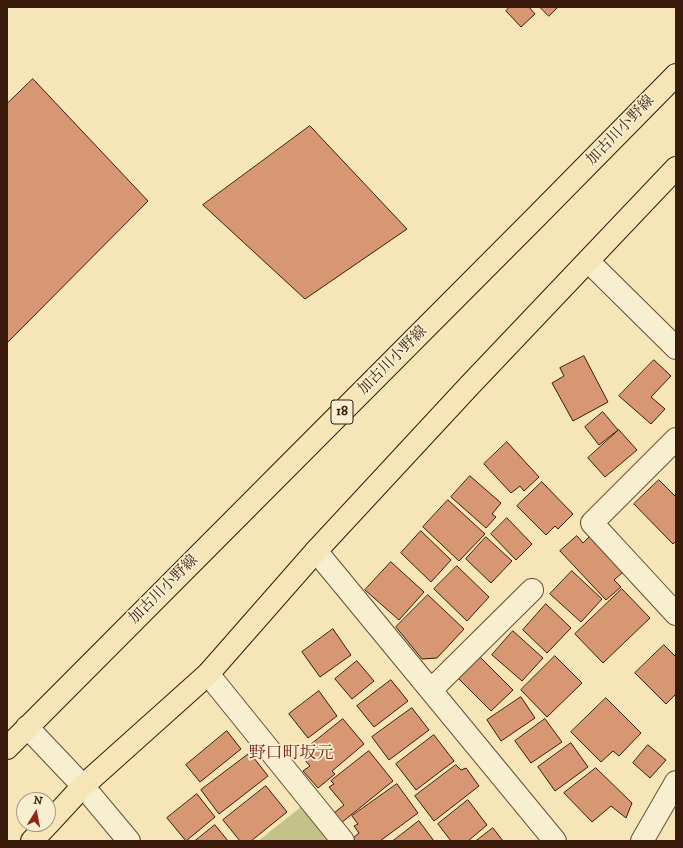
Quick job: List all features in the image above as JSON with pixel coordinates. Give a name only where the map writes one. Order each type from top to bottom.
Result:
[{"type":"main road","name":"加古川小野線","points":[[7,748],[546,208],[676,75]]},
{"type":"main road","points":[[56,815],[83,786],[208,674],[316,551],[676,168]]},
{"type":"main road","points":[[32,841],[40,832]]},
{"type":"street","points":[[588,261],[676,348]]},
{"type":"street","points":[[676,439],[592,523],[676,614]]},
{"type":"street","points":[[316,551],[555,841]]},
{"type":"street","points":[[431,690],[532,590]]},
{"type":"street","points":[[208,674],[343,841]]},
{"type":"street","points":[[27,727],[83,786],[129,841]]},
{"type":"street","points":[[642,841],[676,782]]},
{"type":"shaded area","points":[[301,807],[328,841],[258,841]]},
{"type":"building","points":[[510,7],[529,7],[535,14],[521,27],[506,11]]},
{"type":"building","points":[[540,7],[558,7],[549,16]]},
{"type":"building","points":[[33,79],[148,201],[7,343],[7,104]]},
{"type":"building","points":[[310,126],[407,229],[305,299],[203,205]]},
{"type":"building","points":[[584,356],[608,402],[573,421],[552,383],[564,376],[560,368]]},
{"type":"building","points":[[654,360],[671,376],[651,397],[665,409],[651,424],[619,396]]},
{"type":"building","points":[[603,412],[618,430],[599,445],[585,427]]},
{"type":"building","points":[[619,430],[637,450],[605,477],[588,458]]},
{"type":"building","points":[[507,442],[539,477],[524,491],[520,486],[511,493],[484,464]]},
{"type":"building","points":[[470,476],[501,503],[492,514],[496,517],[486,528],[451,497]]},
{"type":"building","points":[[659,480],[676,497],[676,541],[673,544],[634,504]]},
{"type":"building","points":[[542,482],[573,514],[558,529],[555,526],[546,535],[517,506]]},
{"type":"building","points":[[448,500],[485,534],[459,561],[423,527]]},
{"type":"building","points":[[507,518],[532,544],[516,560],[491,534]]},
{"type":"building","points":[[421,531],[451,560],[431,582],[401,553]]},
{"type":"building","points":[[577,536],[583,543],[590,536],[623,572],[614,580],[621,587],[606,600],[560,551]]},
{"type":"building","points":[[486,537],[512,561],[491,583],[466,559]]},
{"type":"building","points":[[391,562],[424,592],[399,620],[365,590]]},
{"type":"building","points":[[457,566],[489,597],[467,621],[434,589]]},
{"type":"building","points":[[572,571],[602,599],[581,622],[550,594]]},
{"type":"building","points":[[622,589],[650,618],[603,663],[575,634]]},
{"type":"building","points":[[428,595],[464,629],[437,658],[422,659],[396,627]]},
{"type":"building","points":[[546,604],[571,628],[547,653],[523,630]]},
{"type":"building","points":[[333,629],[351,655],[320,677],[302,652]]},
{"type":"building","points":[[513,631],[543,658],[522,681],[492,655]]},
{"type":"building","points":[[664,645],[676,657],[676,694],[666,704],[635,673]]},
{"type":"building","points":[[477,654],[513,690],[491,711],[455,675]]},
{"type":"building","points":[[555,656],[582,683],[547,717],[521,690]]},
{"type":"building","points":[[357,661],[374,681],[352,699],[335,679]]},
{"type":"building","points":[[391,680],[408,701],[374,727],[357,706]]},
{"type":"building","points":[[319,691],[337,716],[308,738],[289,714]]},
{"type":"building","points":[[521,697],[535,718],[501,741],[487,720]]},
{"type":"building","points":[[606,698],[641,733],[619,756],[613,751],[601,762],[571,732]]},
{"type":"building","points":[[412,708],[429,730],[389,760],[372,737]]},
{"type":"building","points":[[343,719],[364,744],[332,771],[335,774],[318,788],[303,771],[310,766],[303,758],[306,755],[303,751]]},
{"type":"building","points":[[545,719],[562,742],[531,763],[515,741]]},
{"type":"building","points":[[227,731],[241,749],[200,782],[186,765]]},
{"type":"building","points":[[434,735],[454,761],[416,790],[396,764]]},
{"type":"building","points":[[571,743],[588,767],[555,791],[538,767]]},
{"type":"building","points":[[648,745],[666,760],[650,778],[633,763]]},
{"type":"building","points":[[369,751],[393,781],[341,823],[334,813],[344,805],[329,787],[334,784],[331,781]]},
{"type":"building","points":[[250,753],[268,776],[219,814],[201,790]]},
{"type":"building","points":[[456,765],[461,770],[466,768],[479,786],[434,821],[415,796]]},
{"type":"building","points":[[596,768],[632,803],[626,818],[611,806],[592,822],[564,793]]},
{"type":"building","points":[[397,784],[418,813],[380,841],[356,841],[353,838],[359,833],[354,826],[358,824],[352,816]]},
{"type":"building","points":[[266,786],[287,812],[251,841],[240,841],[223,820]]},
{"type":"building","points":[[197,794],[215,817],[186,841],[167,818]]},
{"type":"building","points":[[468,800],[487,825],[468,841],[451,841],[438,824]]},
{"type":"building","points":[[419,821],[434,841],[393,841]]},
{"type":"building","points":[[215,825],[228,841],[195,841]]},
{"type":"building","points":[[493,828],[503,841],[476,841]]},
{"type":"district","name":"野口町坂元","points":[[291,754]]}]
